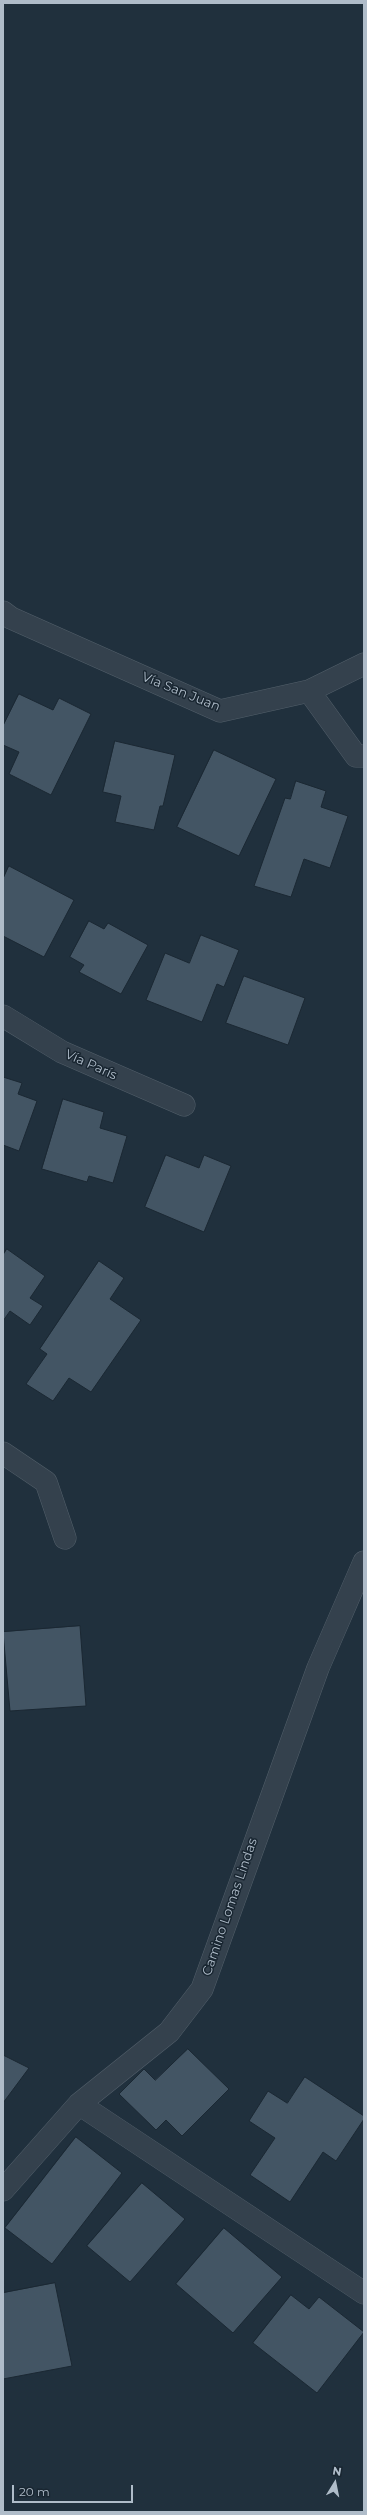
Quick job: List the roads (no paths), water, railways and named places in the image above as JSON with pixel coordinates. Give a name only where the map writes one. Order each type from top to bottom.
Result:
[{"type":"street","name":"Vía San Juan","points":[[6,621],[220,711],[309,691],[364,664]]},
{"type":"street","points":[[309,691],[356,756],[364,756]]},
{"type":"street","name":"Vía París","points":[[3,1016],[62,1052],[184,1105]]},
{"type":"street","points":[[3,1452],[46,1482],[65,1538]]},
{"type":"street","name":"Camino Lomas Lindas","points":[[3,2190],[79,2104],[169,2032],[202,1989],[251,1848],[318,1668],[364,1562]]},
{"type":"street","points":[[79,2104],[364,2293]]}]
